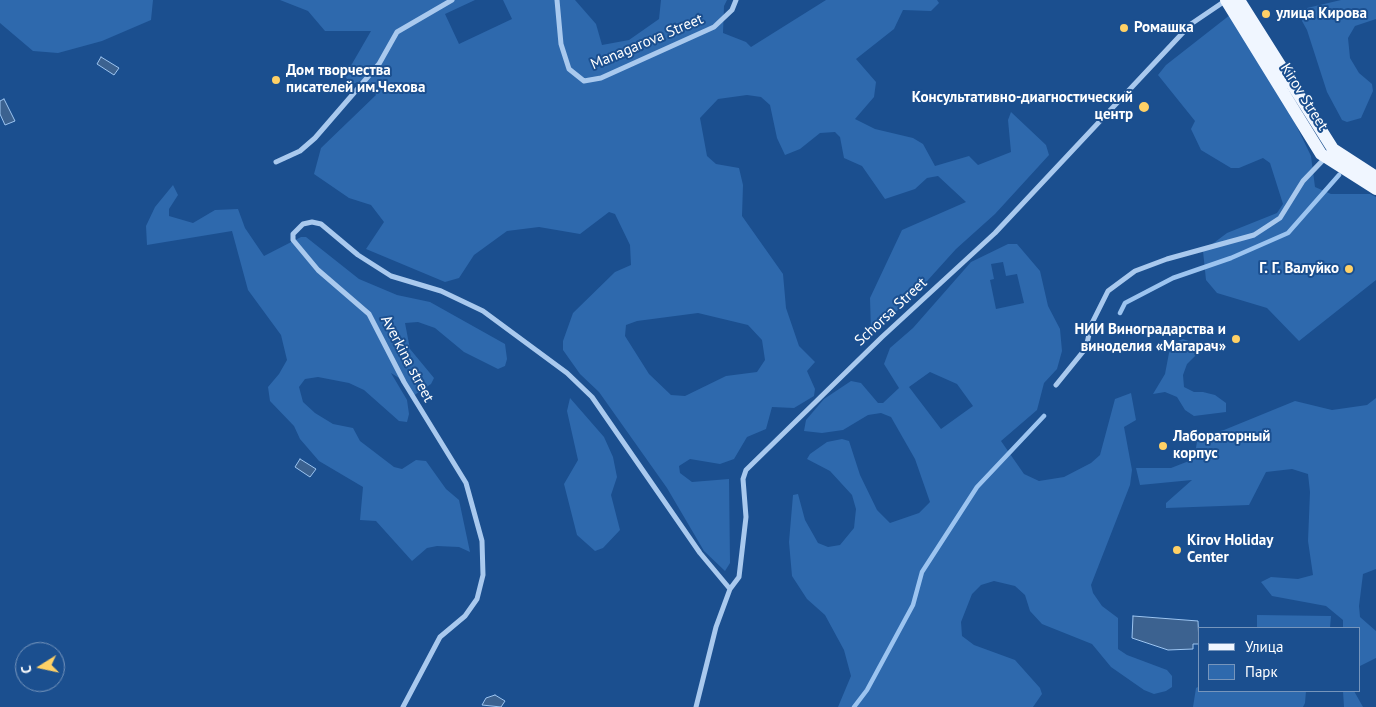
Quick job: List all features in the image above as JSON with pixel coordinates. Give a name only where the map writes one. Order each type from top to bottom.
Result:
[{"type":"main road","name":"Kirov Street","points":[[1226,0],[1303,129],[1329,153],[1376,189]]},
{"type":"main road","name":"Kirov Street","points":[[1239,0],[1329,153],[1376,177]]},
{"type":"street","points":[[276,162],[300,151],[316,138],[379,64],[397,32],[452,0]]},
{"type":"street","name":"Managarova Street","points":[[557,0],[561,44],[569,68],[584,81],[601,78],[714,26],[732,10],[736,0]]},
{"type":"street","name":"Schorsa Street","points":[[696,707],[716,627],[730,589],[739,577],[746,517],[743,479],[746,470],[882,337],[995,233],[1192,24],[1226,0]]},
{"type":"street","points":[[1056,385],[1086,348],[1091,325],[1108,291],[1135,271],[1166,259],[1254,235],[1280,218],[1303,180],[1329,153]]},
{"type":"street","name":"Averkina street","points":[[402,707],[440,637],[465,616],[477,599],[483,575],[482,541],[466,484],[404,382],[369,314],[318,270],[293,240],[293,234],[303,224],[312,222],[321,224],[358,255],[391,276],[441,291],[483,311],[532,345],[592,396],[700,553],[730,589]]},
{"type":"green space","points":[[0,0],[153,0],[151,20],[102,41],[58,53],[33,51],[0,23]]},
{"type":"green space","points":[[280,0],[475,0],[445,14],[459,44],[512,19],[503,0],[575,0],[596,24],[602,45],[629,40],[659,19],[661,0],[727,0],[724,6],[723,33],[746,42],[751,47],[826,0],[937,0],[939,3],[931,11],[903,10],[894,29],[856,59],[876,82],[874,97],[855,119],[875,129],[913,138],[923,144],[935,166],[969,156],[978,165],[1011,152],[1008,120],[1011,112],[1046,145],[1049,155],[995,214],[956,249],[909,301],[871,332],[870,298],[902,230],[966,202],[938,176],[927,178],[915,189],[885,199],[862,166],[844,158],[840,137],[835,132],[820,133],[800,149],[785,155],[777,138],[770,105],[761,97],[747,95],[718,99],[700,118],[707,156],[716,164],[739,168],[743,185],[742,216],[783,274],[786,308],[799,346],[815,362],[807,371],[815,389],[814,396],[794,408],[772,407],[766,429],[747,437],[734,459],[720,464],[690,459],[679,466],[680,473],[692,482],[729,479],[730,563],[725,571],[704,551],[667,488],[599,392],[580,374],[563,350],[563,341],[573,313],[615,272],[631,265],[630,245],[615,214],[609,212],[580,234],[539,227],[507,231],[474,255],[459,278],[445,282],[366,249],[384,222],[371,205],[349,198],[314,174],[321,148],[376,95],[365,79],[351,85],[345,76],[371,31],[325,31],[308,11]],"holes":[[[698,313],[748,325],[762,340],[765,360],[757,372],[726,376],[685,396],[671,395],[649,374],[625,336],[626,325],[637,321]]]},
{"type":"green space","points":[[1341,0],[1376,0],[1376,19],[1355,26],[1348,38],[1350,58],[1359,73],[1372,84],[1373,91],[1361,118],[1347,122],[1342,120],[1327,92],[1307,30],[1302,21],[1307,8]]},
{"type":"green space","points":[[1235,11],[1283,98],[1311,156],[1315,187],[1331,194],[1370,194],[1376,197],[1376,280],[1299,341],[1267,308],[1217,293],[1206,280],[1203,251],[1227,233],[1277,213],[1283,204],[1270,163],[1263,158],[1239,168],[1231,168],[1201,150],[1191,129],[1195,121],[1158,75],[1166,65]]},
{"type":"green space","points":[[173,185],[178,195],[169,209],[169,216],[193,223],[215,210],[238,209],[245,228],[264,256],[301,237],[306,237],[359,279],[397,295],[430,302],[505,344],[507,359],[505,366],[498,369],[464,352],[435,328],[418,322],[405,323],[410,349],[434,378],[431,384],[413,396],[399,378],[391,373],[407,400],[409,414],[407,422],[399,421],[364,390],[349,383],[318,377],[305,379],[299,387],[303,402],[315,413],[333,424],[353,428],[360,441],[394,467],[402,469],[416,460],[426,461],[446,489],[459,500],[470,552],[459,547],[437,546],[427,548],[412,561],[376,521],[360,520],[363,487],[319,461],[300,439],[294,426],[270,401],[268,387],[279,374],[287,360],[281,335],[248,290],[232,231],[147,245],[146,226],[155,207]]},
{"type":"green space","points":[[1008,244],[1017,244],[1040,271],[1048,306],[1060,329],[1062,351],[1057,369],[1044,383],[1037,410],[1001,441],[1024,474],[1039,481],[1064,477],[1091,463],[1100,455],[1115,399],[1131,393],[1136,420],[1124,427],[1132,470],[1130,485],[1091,585],[1093,593],[1102,606],[1118,618],[1118,649],[1127,655],[1167,670],[1172,676],[1172,687],[1166,691],[1154,694],[1144,690],[1111,667],[1092,644],[1042,624],[1030,611],[1025,595],[1015,586],[994,581],[981,585],[972,594],[961,622],[962,636],[974,645],[1015,660],[1040,688],[1042,694],[1033,707],[838,707],[851,676],[844,650],[825,615],[807,599],[792,576],[789,542],[793,495],[798,494],[805,520],[818,543],[828,547],[840,545],[854,528],[856,509],[852,495],[830,471],[807,459],[810,454],[827,442],[842,439],[849,441],[860,475],[877,510],[890,523],[919,513],[930,502],[915,459],[891,417],[881,413],[868,415],[843,430],[822,433],[804,431],[806,420],[824,399],[851,381],[861,383],[878,403],[883,403],[899,388],[884,364],[890,348],[913,328],[971,262]],"holes":[[[1003,262],[1006,276],[1017,274],[1024,303],[996,309],[990,280],[994,279],[991,264]],[[930,372],[957,384],[973,406],[941,429],[909,387]]]},
{"type":"green space","points":[[1183,339],[1191,342],[1197,354],[1187,364],[1183,375],[1184,387],[1194,392],[1215,395],[1226,403],[1226,412],[1194,416],[1185,410],[1177,397],[1165,392],[1153,394],[1165,374],[1169,353],[1175,342]]},
{"type":"green space","points":[[570,398],[604,437],[613,457],[617,477],[611,495],[620,530],[603,548],[595,551],[577,535],[564,484],[578,460],[567,411]]},
{"type":"green space","points":[[1376,398],[1376,569],[1363,574],[1359,606],[1360,617],[1376,631],[1376,658],[1361,666],[1361,627],[1343,627],[1343,620],[1326,606],[1272,596],[1261,582],[1271,577],[1298,579],[1313,575],[1308,541],[1310,492],[1308,474],[1292,469],[1266,472],[1249,505],[1166,508],[1166,503],[1192,480],[1140,485],[1136,468],[1171,468],[1194,459],[1198,436],[1224,430],[1295,401],[1332,410],[1367,405]]},
{"type":"green space","points":[[1257,615],[1331,616],[1330,627],[1257,627]]},
{"type":"green space","points":[[1198,687],[1198,692],[1306,692],[1305,703],[1303,707],[1193,707],[1196,688]]},
{"type":"green space","points":[[1343,692],[1355,692],[1363,707],[1344,707]]},
{"type":"shaded area","points":[[101,57],[119,68],[114,75],[97,64]]},
{"type":"shaded area","points":[[4,99],[15,121],[5,125],[0,114],[0,101]]},
{"type":"shaded area","points":[[300,459],[316,469],[310,477],[295,467]]},
{"type":"shaded area","points":[[1133,616],[1198,621],[1198,644],[1193,644],[1193,649],[1168,650],[1132,638]]},
{"type":"shaded area","points":[[495,695],[505,701],[501,707],[482,705],[486,698]]},
{"type":"waterway","points":[[1120,313],[1125,303],[1173,278],[1231,258],[1288,233],[1339,175]]},
{"type":"waterway","points":[[854,707],[867,690],[913,605],[922,572],[977,487],[1044,416]]},
{"type":"place","name":"улица Кирова","points":[[1266,14]]},
{"type":"place","name":"Ромашка","points":[[1124,28]]},
{"type":"place","name":"Дом творчества писателей им.Чехова","points":[[276,80]]},
{"type":"place","name":"Консультативно-диагностический центр","points":[[1144,107]]},
{"type":"place","name":"Г. Г. Валуйко","points":[[1349,269]]},
{"type":"place","name":"НИИ Виноградарства и виноделия «Магарач»","points":[[1236,339]]},
{"type":"place","name":"Лабораторный корпус","points":[[1163,446]]},
{"type":"place","name":"Kirov Holiday Center","points":[[1177,550]]}]
